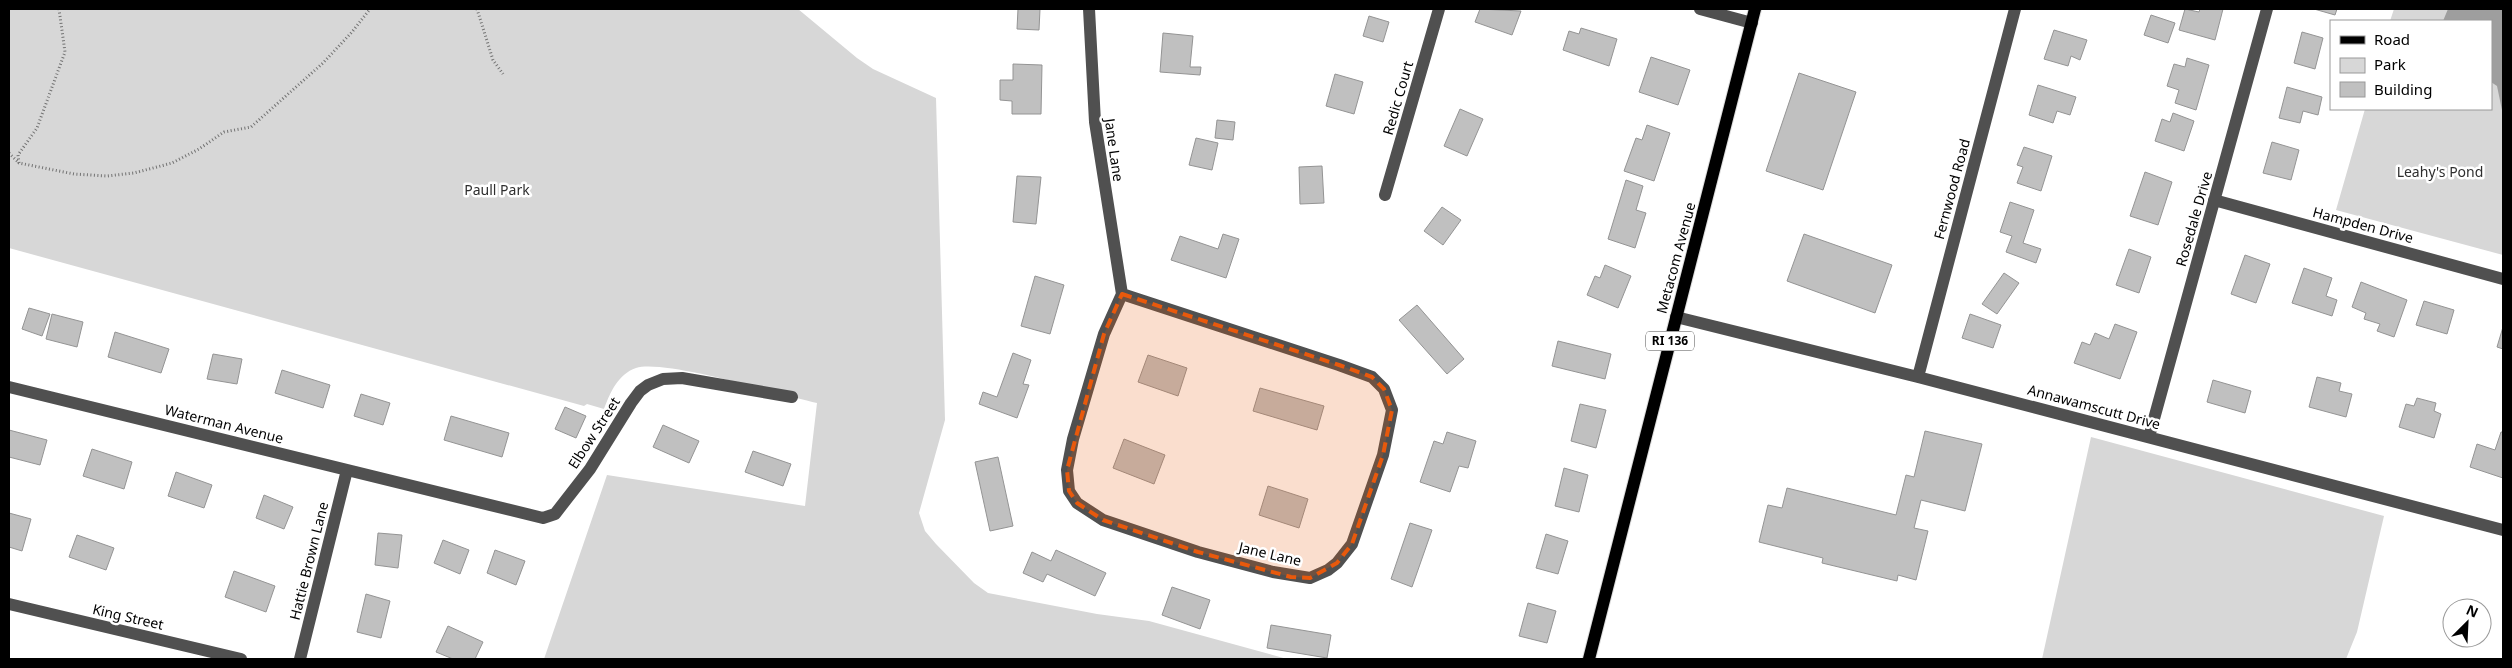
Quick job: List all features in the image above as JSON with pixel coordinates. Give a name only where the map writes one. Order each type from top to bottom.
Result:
[{"type":"main road","name":"Metacom Avenue","points":[[1589,659],[1755,9]]},
{"type":"street","name":"Jane Lane","points":[[1089,9],[1096,132],[1122,294],[1104,334],[1073,439],[1068,470],[1069,491],[1077,503],[1103,520],[1198,552],[1291,577],[1310,578],[1337,563],[1352,544],[1384,455],[1392,410],[1384,389],[1372,377],[1339,365],[1122,294]]},
{"type":"street","name":"Redic Court","points":[[1385,195],[1439,9]]},
{"type":"street","points":[[1700,9],[1752,23]]},
{"type":"street","name":"Fernwood Road","points":[[1918,377],[2015,9]]},
{"type":"street","name":"Rosedale Drive","points":[[2149,437],[2267,9]]},
{"type":"street","name":"Hampden Drive","points":[[2214,200],[2503,279]]},
{"type":"street","name":"Annawamscutt Drive","points":[[1676,317],[1918,377],[2503,530]]},
{"type":"street","name":"Elbow Street","points":[[431,491],[543,518],[555,514],[590,470],[631,403],[640,391],[648,385],[663,379],[682,378],[792,397]]},
{"type":"street","name":"Waterman Avenue","points":[[9,387],[431,491]]},
{"type":"street","name":"Hattie Brown Lane","points":[[300,659],[347,470]]},
{"type":"street","name":"King Street","points":[[9,604],[241,659]]},
{"type":"path","points":[[19,163],[18,155],[38,128],[65,52],[59,9]]},
{"type":"path","points":[[9,153],[19,163],[74,174],[107,176],[134,173],[172,163],[199,149],[224,132],[251,128],[322,63],[352,32],[370,9]]},
{"type":"path","points":[[477,9],[493,60],[503,74]]},
{"type":"highlighted area","points":[[1122,294],[1372,377],[1384,389],[1392,410],[1383,455],[1352,544],[1337,563],[1310,578],[1291,577],[1198,552],[1103,520],[1077,503],[1069,491],[1067,470],[1104,334]]},
{"type":"green space","name":"Paull Park","points":[[9,9],[798,9],[873,69],[936,98],[945,420],[919,513],[925,531],[974,583],[988,593],[1097,614],[1149,621],[1287,659],[544,659],[607,475],[805,506],[817,403],[697,373],[651,367],[636,368],[624,375],[612,391],[604,409],[587,404],[584,406],[9,248]]},
{"type":"green space","name":"Leahy's Pond","points":[[2394,9],[2503,9],[2503,255],[2336,210],[2365,110],[2492,110],[2492,20],[2390,20]]},
{"type":"green space","points":[[2091,437],[2384,516],[2357,632],[2346,659],[2042,659]]},
{"type":"shaded area","points":[[2448,9],[2503,9],[2503,115],[2497,86],[2492,83],[2492,20],[2443,20]]},
{"type":"building","points":[[1018,9],[1040,9],[1039,30],[1017,29]]},
{"type":"building","points":[[1480,9],[1521,11],[1512,35],[1475,22]]},
{"type":"building","points":[[2185,9],[2199,12],[2200,9],[2223,9],[2215,40],[2179,30]]},
{"type":"building","points":[[2314,9],[2337,9],[2335,15]]},
{"type":"building","points":[[2151,15],[2175,23],[2168,43],[2144,35]]},
{"type":"building","points":[[1369,16],[1389,22],[1383,42],[1363,36]]},
{"type":"building","points":[[1581,28],[1617,39],[1609,66],[1563,50],[1569,31],[1579,34]]},
{"type":"building","points":[[2054,30],[2087,40],[2080,60],[2071,56],[2068,66],[2044,59]]},
{"type":"building","points":[[2302,32],[2323,38],[2315,69],[2294,63]]},
{"type":"building","points":[[1163,33],[1193,36],[1190,67],[1201,67],[1200,75],[1160,72]]},
{"type":"building","points":[[1651,57],[1690,70],[1678,105],[1639,92]]},
{"type":"building","points":[[2187,58],[2209,65],[2196,110],[2175,103],[2179,90],[2167,86],[2174,64],[2185,67]]},
{"type":"building","points":[[1013,64],[1042,65],[1041,114],[1012,114],[1012,101],[1000,100],[1000,80],[1013,80]]},
{"type":"building","points":[[1799,73],[1856,92],[1823,190],[1766,171]]},
{"type":"building","points":[[1335,74],[1363,82],[1354,114],[1326,106]]},
{"type":"building","points":[[2038,85],[2076,97],[2070,115],[2057,111],[2053,123],[2029,115]]},
{"type":"building","points":[[2287,87],[2322,97],[2318,115],[2303,111],[2300,123],[2279,118]]},
{"type":"building","points":[[1460,109],[1483,119],[1467,156],[1444,146]]},
{"type":"building","points":[[2173,113],[2194,121],[2184,151],[2155,141],[2162,119],[2170,122]]},
{"type":"building","points":[[1217,120],[1235,122],[1233,140],[1215,138]]},
{"type":"building","points":[[1647,125],[1670,133],[1654,181],[1624,171],[1636,138],[1642,140]]},
{"type":"building","points":[[1196,138],[1218,143],[1212,170],[1189,165]]},
{"type":"building","points":[[2272,142],[2299,150],[2291,180],[2263,173]]},
{"type":"building","points":[[2024,147],[2052,156],[2041,191],[2017,183],[2023,167],[2017,165]]},
{"type":"building","points":[[1322,166],[1324,203],[1300,204],[1299,167]]},
{"type":"building","points":[[2145,172],[2172,182],[2158,225],[2130,216]]},
{"type":"building","points":[[1017,176],[1041,177],[1036,224],[1013,222]]},
{"type":"building","points":[[1626,180],[1643,186],[1636,210],[1646,213],[1635,248],[1608,239]]},
{"type":"building","points":[[2010,202],[2034,210],[2023,243],[2041,249],[2036,263],[2006,252],[2012,236],[2000,232]]},
{"type":"building","points":[[1442,207],[1461,220],[1443,245],[1424,231]]},
{"type":"building","points":[[1223,234],[1239,239],[1226,278],[1171,260],[1180,236],[1218,249]]},
{"type":"building","points":[[1804,234],[1892,265],[1875,313],[1787,281]]},
{"type":"building","points":[[2129,249],[2151,257],[2139,293],[2116,285]]},
{"type":"building","points":[[2245,255],[2270,264],[2256,303],[2231,294]]},
{"type":"building","points":[[1605,265],[1631,276],[1618,308],[1587,295],[1595,276],[1600,278]]},
{"type":"building","points":[[2304,268],[2332,278],[2326,296],[2337,300],[2332,316],[2292,303]]},
{"type":"building","points":[[2004,273],[2019,283],[1997,314],[1982,304]]},
{"type":"building","points":[[1035,276],[1064,285],[1050,334],[1021,326]]},
{"type":"building","points":[[2361,282],[2407,300],[2394,337],[2377,331],[2380,324],[2364,319],[2366,313],[2352,307]]},
{"type":"building","points":[[2424,301],[2454,310],[2447,334],[2416,325]]},
{"type":"building","points":[[1417,305],[1464,359],[1447,374],[1399,320]]},
{"type":"building","points":[[29,308],[50,314],[42,336],[22,329]]},
{"type":"building","points":[[52,314],[83,322],[77,347],[46,339]]},
{"type":"building","points":[[1970,314],[2001,325],[1993,348],[1962,338]]},
{"type":"building","points":[[2115,324],[2137,332],[2120,379],[2074,363],[2082,342],[2090,345],[2095,333],[2109,339]]},
{"type":"building","points":[[2503,327],[2503,349],[2497,347]]},
{"type":"building","points":[[115,332],[169,349],[161,373],[108,357]]},
{"type":"building","points":[[1558,341],[1611,354],[1605,379],[1552,366]]},
{"type":"building","points":[[1013,353],[1031,360],[1023,384],[1029,385],[1017,418],[979,404],[983,392],[997,397]]},
{"type":"building","points":[[213,354],[242,359],[237,384],[207,379]]},
{"type":"building","points":[[1148,355],[1187,368],[1178,396],[1138,382]]},
{"type":"building","points":[[282,370],[330,385],[323,408],[275,393]]},
{"type":"building","points":[[2317,377],[2341,383],[2339,391],[2352,394],[2346,417],[2309,407]]},
{"type":"building","points":[[2213,380],[2251,391],[2245,413],[2207,402]]},
{"type":"building","points":[[1260,388],[1324,406],[1317,430],[1253,411]]},
{"type":"building","points":[[361,394],[390,403],[383,425],[354,416]]},
{"type":"building","points":[[2417,398],[2436,403],[2434,411],[2441,414],[2434,438],[2399,427],[2406,404],[2414,406]]},
{"type":"building","points":[[1580,404],[1606,410],[1596,448],[1571,441]]},
{"type":"building","points":[[565,407],[586,416],[576,438],[555,429]]},
{"type":"building","points":[[451,416],[509,433],[502,457],[444,440]]},
{"type":"building","points":[[663,425],[699,441],[689,463],[653,447]]},
{"type":"building","points":[[9,430],[47,440],[40,465],[9,457]]},
{"type":"building","points":[[1925,431],[1982,444],[1965,511],[1921,500],[1914,528],[1928,531],[1916,580],[1898,575],[1897,581],[1822,563],[1823,558],[1759,542],[1768,505],[1782,508],[1787,488],[1896,515],[1906,475],[1914,477]]},
{"type":"building","points":[[1447,432],[1476,441],[1468,468],[1459,466],[1450,492],[1420,482],[1434,441],[1443,444]]},
{"type":"building","points":[[2501,432],[2503,432],[2503,478],[2470,467],[2477,444],[2495,450]]},
{"type":"building","points":[[1124,439],[1165,455],[1154,484],[1113,468]]},
{"type":"building","points":[[92,449],[132,462],[124,489],[83,476]]},
{"type":"building","points":[[753,451],[791,464],[783,486],[745,472]]},
{"type":"building","points":[[998,457],[1013,526],[990,531],[975,462]]},
{"type":"building","points":[[1564,468],[1588,475],[1579,512],[1555,506]]},
{"type":"building","points":[[176,472],[212,485],[204,508],[168,496]]},
{"type":"building","points":[[1268,486],[1308,499],[1299,528],[1259,515]]},
{"type":"building","points":[[264,495],[293,507],[284,529],[256,518]]},
{"type":"building","points":[[9,513],[31,519],[22,551],[9,547]]},
{"type":"building","points":[[1410,523],[1432,530],[1412,587],[1391,579]]},
{"type":"building","points":[[378,533],[402,535],[398,568],[375,565]]},
{"type":"building","points":[[1546,534],[1568,541],[1558,574],[1536,568]]},
{"type":"building","points":[[77,535],[114,548],[106,570],[69,557]]},
{"type":"building","points":[[443,540],[469,550],[460,574],[434,563]]},
{"type":"building","points":[[495,550],[525,561],[516,585],[487,573]]},
{"type":"building","points":[[1056,550],[1106,573],[1095,596],[1047,574],[1043,582],[1023,573],[1032,552],[1051,561]]},
{"type":"building","points":[[234,571],[275,586],[266,612],[225,597]]},
{"type":"building","points":[[1172,587],[1210,600],[1200,629],[1162,615]]},
{"type":"building","points":[[366,594],[390,601],[381,638],[357,632]]},
{"type":"building","points":[[1528,603],[1556,611],[1547,643],[1519,636]]},
{"type":"building","points":[[1271,625],[1331,635],[1327,658],[1267,648]]},
{"type":"building","points":[[448,626],[483,642],[475,659],[453,659],[436,652]]}]
